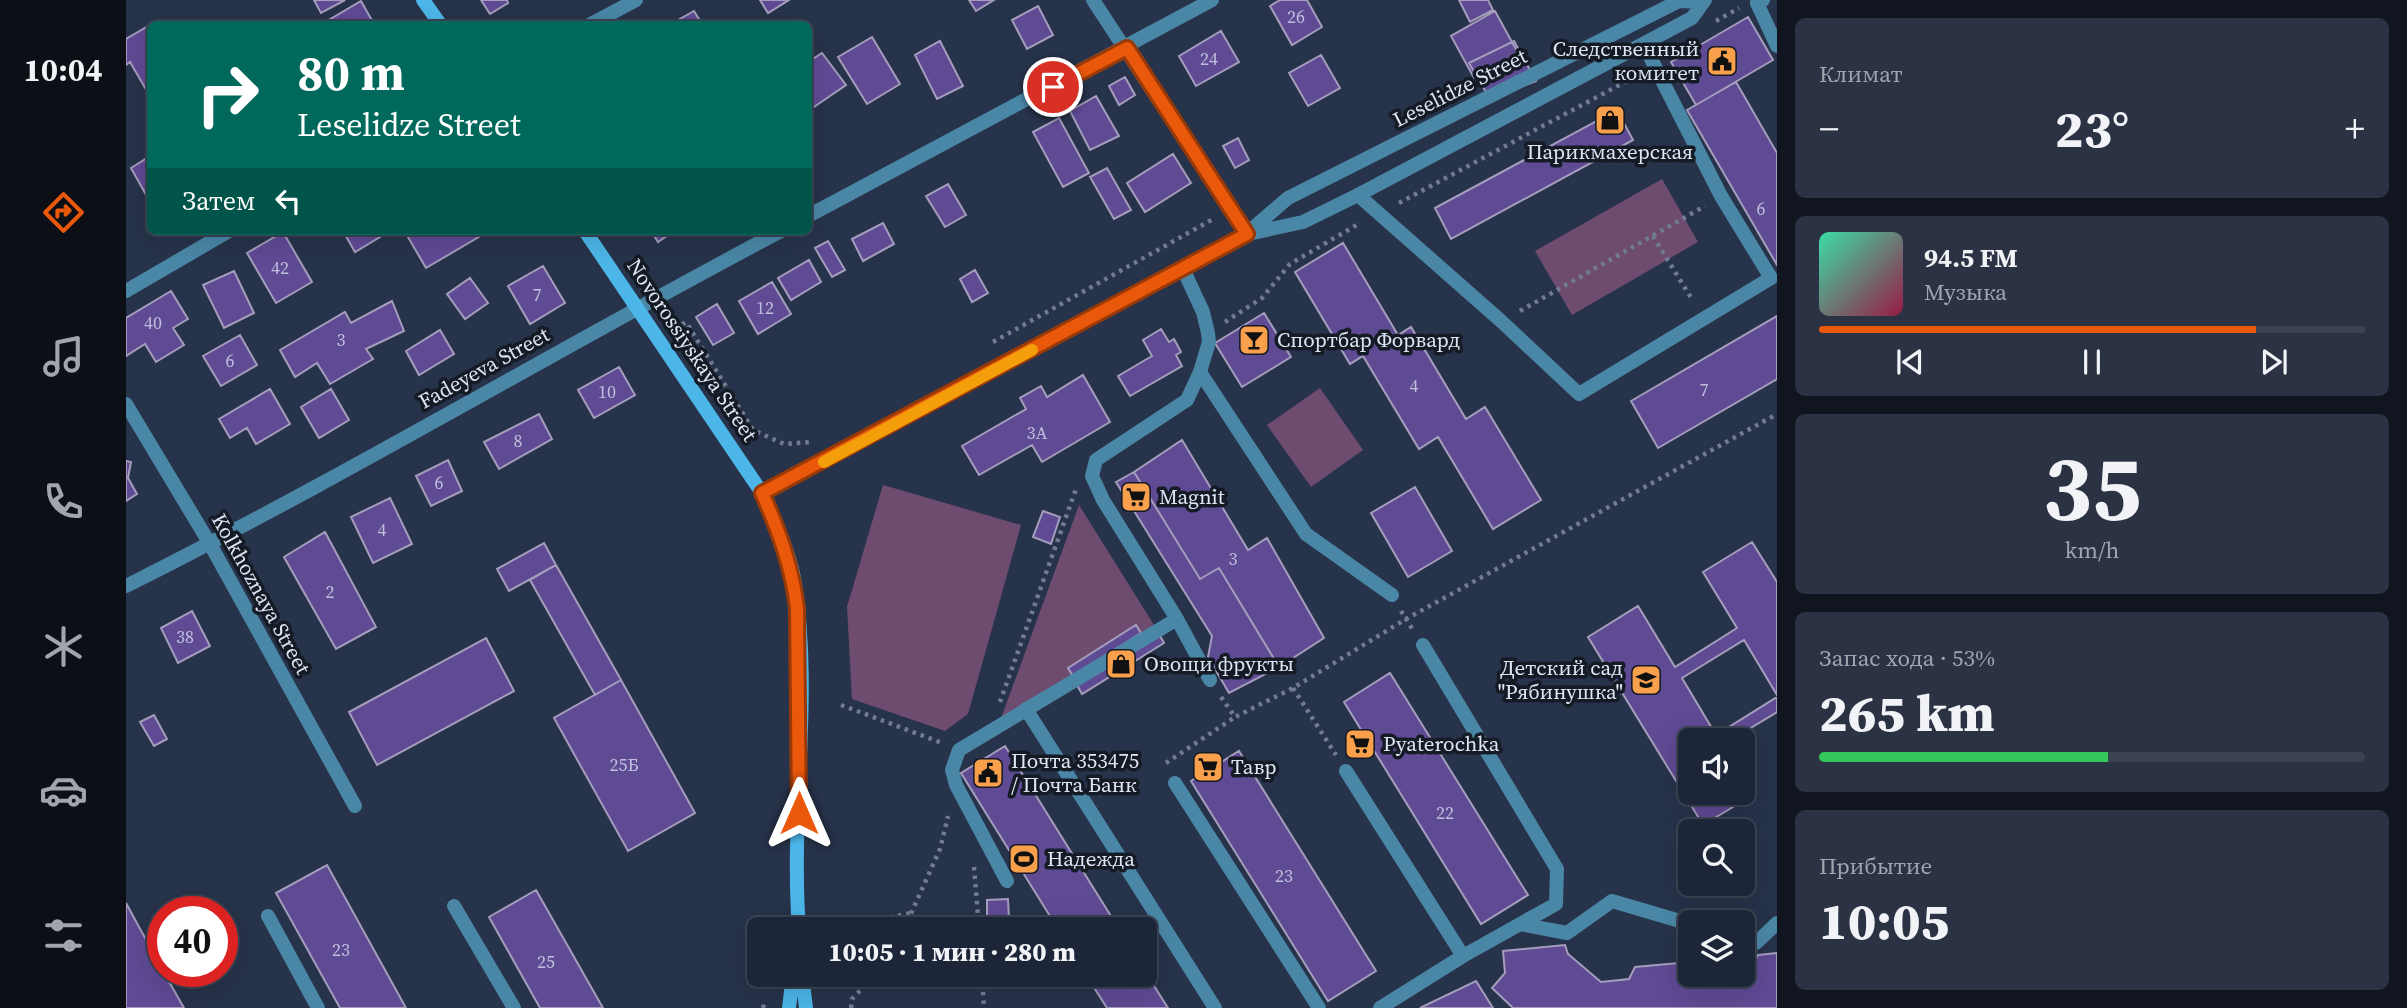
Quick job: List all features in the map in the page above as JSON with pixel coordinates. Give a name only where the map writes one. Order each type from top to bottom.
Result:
[{"type":"street","points":[[423,0],[438,21]]},
{"type":"street","points":[[597,21],[636,0]]},
{"type":"street","points":[[1093,0],[1247,234]]},
{"type":"street","points":[[812,214],[1127,48],[1212,0]]},
{"type":"street","name":"Leselidze Street","points":[[762,493],[1247,234],[1288,198],[1679,1],[1704,1]]},
{"type":"street","name":"Leselidze Street","points":[[1247,234],[1303,222],[1358,195],[1644,45],[1692,18],[1704,1]]},
{"type":"street","points":[[1760,2],[1777,46]]},
{"type":"street","points":[[1358,195],[1502,321],[1579,394],[1771,278],[1721,196],[1644,45]]},
{"type":"street","points":[[126,291],[222,235]]},
{"type":"street","name":"Novorossiyskaya Street","points":[[588,235],[661,339],[762,493]]},
{"type":"street","name":"Fadeyeva Street","points":[[126,586],[210,544],[638,306],[773,235]]},
{"type":"street","points":[[1183,269],[1203,312],[1208,333],[1209,342],[1200,372],[1187,400],[1096,460],[1092,477],[1103,500],[1177,619],[1210,680]]},
{"type":"street","points":[[1200,372],[1306,534],[1392,595]]},
{"type":"street","name":"Kolkhoznaya Street","points":[[126,404],[210,544],[355,806]]},
{"type":"street","points":[[762,493],[789,562],[797,608],[798,917]]},
{"type":"street","points":[[1007,881],[957,785],[952,770],[959,750],[1177,619]]},
{"type":"street","points":[[1380,1008],[1556,904],[1557,869],[1423,645]]},
{"type":"street","points":[[1027,709],[1215,1008]]},
{"type":"street","points":[[1346,771],[1464,956]]},
{"type":"street","points":[[1175,783],[1319,1008]]},
{"type":"street","points":[[1520,924],[1567,933],[1612,901],[1678,920]]},
{"type":"street","points":[[454,906],[514,1008]]},
{"type":"street","points":[[268,916],[318,1008]]},
{"type":"street","points":[[1755,943],[1777,923]]},
{"type":"street","points":[[789,1008],[792,987]]},
{"type":"street","points":[[803,987],[806,1008]]},
{"type":"path","points":[[1709,24],[1742,6],[1760,2]]},
{"type":"path","points":[[1208,333],[1262,298],[1290,264],[1655,66]]},
{"type":"path","points":[[1502,321],[1721,196]]},
{"type":"path","points":[[988,346],[1193,228],[1231,210]]},
{"type":"path","points":[[1653,236],[1704,318]]},
{"type":"path","points":[[661,339],[686,322],[753,430],[784,444],[822,441]]},
{"type":"path","points":[[1175,783],[1163,764],[1235,718],[1293,688],[1406,619],[1777,414]]},
{"type":"path","points":[[989,733],[1078,484],[1085,496]]},
{"type":"path","points":[[1210,680],[1235,718]]},
{"type":"path","points":[[1293,688],[1346,771]]},
{"type":"path","points":[[841,705],[959,750]]},
{"type":"path","points":[[910,917],[940,849],[957,785]]},
{"type":"path","points":[[892,917],[912,913]]},
{"type":"path","points":[[851,1008],[852,999],[864,987]]},
{"type":"path","points":[[983,987],[984,1008]]},
{"type":"path","points":[[763,1008],[765,1001]]},
{"type":"shaded area","points":[[1662,179],[1698,242],[1572,315],[1535,251]]},
{"type":"shaded area","points":[[1320,388],[1363,450],[1311,487],[1267,425]]},
{"type":"shaded area","points":[[883,485],[1021,525],[968,714],[945,731],[852,699],[847,607]]},
{"type":"shaded area","points":[[1079,505],[1154,625],[1000,721]]},
{"type":"building","points":[[314,0],[345,0],[321,13]]},
{"type":"building","points":[[481,0],[507,0],[508,3],[490,14]]},
{"type":"building","points":[[760,0],[789,0],[768,13]]},
{"type":"building","points":[[969,0],[994,0],[976,11]]},
{"type":"building","points":[[1280,0],[1307,0],[1322,27],[1292,45],[1270,6]]},
{"type":"building","points":[[1459,0],[1488,0],[1493,10],[1470,22]]},
{"type":"building","points":[[361,1],[372,21],[327,21]]},
{"type":"building","points":[[1038,6],[1053,35],[1027,49],[1012,20]]},
{"type":"building","points":[[694,11],[700,21],[676,21]]},
{"type":"building","points":[[1495,11],[1518,53],[1474,78],[1451,36]]},
{"type":"building","name":"Следственный комитет","points":[[1748,17],[1773,60],[1696,105],[1671,62]]},
{"type":"building","points":[[147,27],[147,91],[130,62],[126,65],[126,39]]},
{"type":"building","points":[[1221,31],[1239,62],[1196,86],[1179,56]]},
{"type":"building","points":[[872,37],[900,84],[867,104],[838,57]]},
{"type":"building","points":[[940,41],[963,86],[937,99],[915,55]]},
{"type":"building","points":[[1514,41],[1536,81],[1490,99],[1469,63]]},
{"type":"building","points":[[822,53],[846,85],[812,108],[812,59]]},
{"type":"building","points":[[1321,55],[1340,88],[1308,106],[1289,73]]},
{"type":"building","points":[[1125,77],[1135,95],[1119,105],[1109,86]]},
{"type":"building","points":[[1736,82],[1777,153],[1777,265],[1687,110]]},
{"type":"building","points":[[1096,96],[1119,136],[1090,150],[1070,111]]},
{"type":"building","points":[[1617,110],[1633,140],[1451,239],[1435,208]]},
{"type":"building","points":[[1059,118],[1089,173],[1063,187],[1033,132]]},
{"type":"building","points":[[1238,138],[1249,160],[1235,168],[1223,146]]},
{"type":"building","points":[[1173,154],[1191,183],[1145,212],[1127,183]]},
{"type":"building","points":[[147,158],[147,197],[131,168]]},
{"type":"building","points":[[1107,168],[1131,210],[1114,219],[1090,177]]},
{"type":"building","points":[[948,184],[966,215],[945,227],[926,196]]},
{"type":"building","points":[[883,223],[894,244],[863,261],[852,239]]},
{"type":"building","points":[[278,235],[285,235],[312,282],[276,303],[247,253]]},
{"type":"building","points":[[345,235],[383,235],[355,252]]},
{"type":"building","points":[[411,235],[482,235],[426,268],[408,237]]},
{"type":"building","points":[[654,235],[668,235],[658,242]]},
{"type":"building","points":[[828,241],[845,270],[832,277],[815,248]]},
{"type":"building","points":[[1343,243],[1398,335],[1411,327],[1466,419],[1485,407],[1541,500],[1493,529],[1438,437],[1419,449],[1363,356],[1350,364],[1295,272]]},
{"type":"building","points":[[809,260],[821,282],[791,300],[778,278]]},
{"type":"building","points":[[543,266],[565,303],[530,324],[508,286]]},
{"type":"building","points":[[975,270],[988,293],[972,302],[960,279]]},
{"type":"building","points":[[234,271],[254,313],[224,328],[203,285]]},
{"type":"building","points":[[470,278],[488,303],[465,319],[447,294]]},
{"type":"building","points":[[772,282],[791,314],[758,334],[739,301]]},
{"type":"building","points":[[171,291],[188,319],[173,328],[184,345],[156,362],[145,344],[126,356],[126,318]]},
{"type":"building","points":[[392,301],[404,331],[366,349],[373,359],[330,384],[317,363],[295,377],[280,350],[345,312],[351,323]]},
{"type":"building","points":[[717,304],[734,333],[713,345],[696,317]]},
{"type":"building","points":[[1264,313],[1291,357],[1242,387],[1215,343]]},
{"type":"building","points":[[1777,316],[1777,379],[1658,448],[1631,401]]},
{"type":"building","points":[[1161,329],[1169,342],[1174,339],[1181,352],[1176,355],[1182,366],[1130,396],[1118,376],[1152,356],[1143,340]]},
{"type":"building","points":[[440,330],[454,354],[419,375],[406,351]]},
{"type":"building","points":[[240,335],[257,365],[221,386],[203,356]]},
{"type":"building","points":[[619,367],[635,395],[594,418],[578,390]]},
{"type":"building","points":[[1083,375],[1110,422],[1042,462],[1032,445],[979,475],[962,446],[1026,409],[1020,398],[1041,386],[1047,397]]},
{"type":"building","points":[[270,389],[290,424],[256,444],[247,428],[230,438],[219,419]]},
{"type":"building","points":[[331,389],[349,420],[319,438],[301,407]]},
{"type":"building","points":[[539,414],[552,439],[499,469],[484,442]]},
{"type":"building","points":[[1182,440],[1248,550],[1267,538],[1324,638],[1279,667],[1219,568],[1200,579],[1134,472]]},
{"type":"building","points":[[448,460],[462,491],[431,506],[416,476]]},
{"type":"building","points":[[126,461],[131,462],[128,478],[137,494],[126,501]]},
{"type":"building","points":[[1134,472],[1200,579],[1219,568],[1279,667],[1229,693],[1208,657],[1212,636],[1116,482]]},
{"type":"building","points":[[1415,487],[1452,551],[1408,577],[1371,513]]},
{"type":"building","points":[[390,498],[412,544],[373,563],[351,517]]},
{"type":"building","points":[[1043,511],[1060,517],[1051,544],[1033,537]]},
{"type":"building","points":[[325,532],[376,627],[336,649],[284,557]]},
{"type":"building","points":[[1752,542],[1777,582],[1777,695],[1744,640],[1682,678],[1712,728],[1678,728],[1678,784],[1588,637],[1638,606],[1675,667],[1737,628],[1703,572]]},
{"type":"building","points":[[544,543],[556,565],[509,591],[497,569]]},
{"type":"building","points":[[556,565],[621,680],[595,695],[530,580]]},
{"type":"building","points":[[192,611],[210,646],[178,663],[161,628]]},
{"type":"building","points":[[1136,625],[1141,633],[1073,676],[1068,668]]},
{"type":"building","name":"Овощи фрукты","points":[[1159,634],[1164,643],[1082,694],[1077,685]]},
{"type":"building","points":[[486,638],[514,691],[377,765],[349,712]]},
{"type":"building","points":[[1390,673],[1528,895],[1481,924],[1344,702]]},
{"type":"building","points":[[621,680],[695,813],[628,851],[554,718]]},
{"type":"building","points":[[1777,697],[1777,712],[1751,728],[1727,728]]},
{"type":"building","points":[[154,715],[167,739],[154,746],[140,722]]},
{"type":"building","points":[[1005,746],[1112,917],[1051,917],[961,773]]},
{"type":"building","points":[[1239,751],[1376,971],[1328,1001],[1191,781]]},
{"type":"building","points":[[1691,805],[1736,805],[1713,819],[1699,819]]},
{"type":"building","points":[[327,865],[406,1008],[340,1008],[276,893]]},
{"type":"building","points":[[536,890],[603,1008],[540,1008],[489,917]]},
{"type":"building","points":[[1008,899],[1009,917],[987,917],[987,900]]},
{"type":"building","points":[[126,903],[147,942],[147,987],[172,987],[184,1008],[126,1008]]},
{"type":"building","points":[[1565,945],[1568,954],[1601,982],[1629,979],[1635,967],[1678,963],[1678,987],[1755,987],[1755,960],[1758,955],[1777,953],[1777,1008],[1513,1008],[1492,988],[1505,973],[1503,951]]},
{"type":"building","points":[[1476,981],[1493,1008],[1420,1008]]},
{"type":"building","points":[[1094,987],[1155,987],[1168,1008],[1107,1008]]},
{"type":"slow traffic","points":[[824,462],[1032,350]]},
{"type":"place","name":"Следственный комитет","points":[[1722,61]]},
{"type":"place","name":"Парикмахерская","points":[[1610,120]]},
{"type":"place","name":"Спортбар Форвард","points":[[1254,340]]},
{"type":"place","name":"Magnit","points":[[1136,497]]},
{"type":"place","name":"Овощи фрукты","points":[[1121,664]]},
{"type":"place","name":"Детский сад \"Рябинушка\"","points":[[1646,680]]},
{"type":"place","name":"Pyaterochka","points":[[1360,744]]},
{"type":"place","name":"Тавр","points":[[1208,767]]},
{"type":"place","name":"Почта 353475 / Почта Банк","points":[[988,773]]},
{"type":"place","name":"Надежда","points":[[1024,859]]},
{"type":"route","points":[[799,813],[800,652],[797,608],[793,575],[782,537],[762,493],[853,447],[1247,234],[1127,48],[1053,87]]}]
